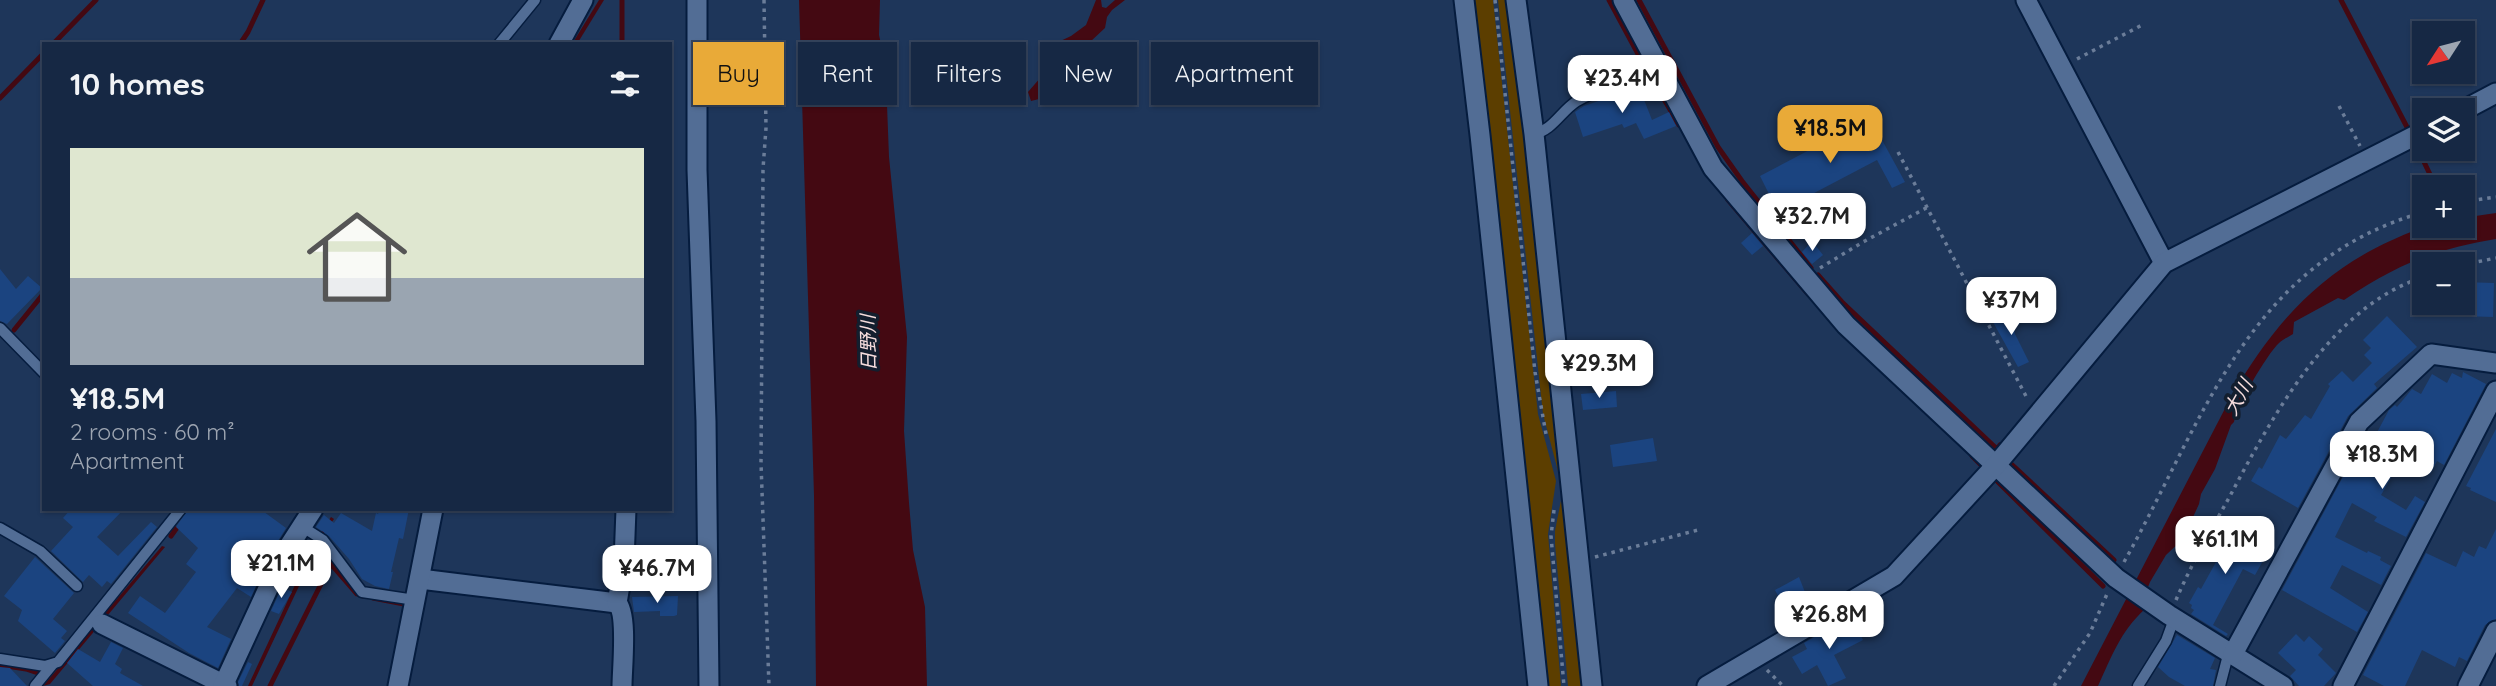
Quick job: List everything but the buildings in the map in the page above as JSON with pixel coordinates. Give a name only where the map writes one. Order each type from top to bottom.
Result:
[{"type":"street","points":[[560,42],[583,0]]},
{"type":"street","points":[[697,0],[697,170],[706,421],[709,686]]},
{"type":"street","points":[[1464,0],[1538,686]]},
{"type":"street","points":[[1516,0],[1534,134],[1592,686]]},
{"type":"street","points":[[1623,0],[1713,168],[1846,326],[2115,578],[2283,686]]},
{"type":"street","points":[[2026,0],[2164,263]]},
{"type":"street","points":[[2475,104],[2496,93]]},
{"type":"street","points":[[1707,686],[1894,576],[1996,465],[2164,263],[2412,137]]},
{"type":"street","points":[[2231,652],[2359,422],[2431,354],[2496,363]]},
{"type":"street","points":[[2343,686],[2496,391]]},
{"type":"street","points":[[102,624],[224,685],[284,554],[313,534],[313,511]]},
{"type":"street","points":[[398,686],[433,511]]},
{"type":"street","points":[[617,603],[624,562],[626,511]]},
{"type":"street","points":[[420,579],[617,603],[621,608],[622,620],[622,686]]},
{"type":"street","points":[[2468,686],[2496,631]]},
{"type":"lane","points":[[501,42],[535,0]]},
{"type":"lane","points":[[1534,134],[1545,132],[1577,102],[1636,79],[1662,73]]},
{"type":"lane","points":[[0,328],[42,371]]},
{"type":"lane","points":[[0,659],[45,666],[58,662],[178,511]]},
{"type":"lane","points":[[0,528],[40,551],[77,586]]},
{"type":"lane","points":[[313,534],[362,592],[416,600]]},
{"type":"lane","points":[[2138,686],[2166,641],[2170,615]]},
{"type":"lane","points":[[2220,686],[2231,652]]},
{"type":"lane","points":[[35,686],[53,663]]},
{"type":"path","points":[[764,0],[766,128],[761,463],[769,686]]},
{"type":"path","points":[[1495,0],[1535,372],[1542,423],[1549,445]]},
{"type":"path","points":[[2061,66],[2144,24]]},
{"type":"path","points":[[2339,106],[2367,160]]},
{"type":"path","points":[[1898,152],[2037,413]]},
{"type":"path","points":[[2475,200],[2496,197]]},
{"type":"path","points":[[1807,279],[1863,242],[1928,208]]},
{"type":"path","points":[[2054,686],[2090,633],[2115,578],[2216,386],[2235,354],[2264,315],[2305,276],[2343,248],[2367,234],[2412,217]]},
{"type":"path","points":[[2475,262],[2496,258]]},
{"type":"path","points":[[2170,615],[2183,583],[2239,478],[2289,392],[2349,322],[2385,295],[2412,283]]},
{"type":"path","points":[[1556,502],[1551,536],[1564,686]]},
{"type":"path","points":[[1579,567],[1593,557],[1698,530]]},
{"type":"shaded area","points":[[1472,0],[1493,0],[1538,414],[1556,481],[1548,534],[1561,686],[1541,686]]},
{"type":"shaded area","points":[[1498,0],[1513,0],[1562,475],[1559,475],[1543,414]]},
{"type":"shaded area","points":[[1563,490],[1589,686],[1568,686],[1555,544]]},
{"type":"water","points":[[599,0],[604,0],[578,42],[573,42]]},
{"type":"water","points":[[799,0],[880,0],[881,42],[800,42]]},
{"type":"water","points":[[1096,0],[1101,0],[1102,7],[1106,8],[1115,0],[1125,0],[1112,10],[1107,17],[1105,28],[1090,42],[1058,42],[1086,25]]},
{"type":"water","points":[[1040,78],[1040,98],[1031,101],[1028,92]]},
{"type":"water","name":"日野川","points":[[802,105],[887,105],[889,157],[907,337],[904,431],[913,550],[925,607],[927,686],[816,686],[814,495]]},
{"type":"water","name":"大川","points":[[2496,213],[2496,239],[2440,252],[2412,252],[2412,262],[2344,300],[2338,298],[2294,322],[2293,334],[2274,349],[2246,393],[2183,539],[2166,555],[2150,582],[2146,592],[2145,609],[2123,636],[2098,686],[2081,686],[2231,397],[2279,326],[2318,287],[2364,255],[2412,231],[2412,238],[2475,238],[2475,216]]},
{"type":"water","points":[[331,517],[334,519],[323,535],[252,686],[248,686],[315,542]]},
{"type":"water","points":[[162,546],[165,547],[50,684],[43,686]]},
{"type":"waterway","points":[[55,42],[96,0]]},
{"type":"waterway","points":[[241,42],[263,0]]},
{"type":"waterway","points":[[622,0],[622,42]]},
{"type":"waterway","points":[[1609,0],[1645,67]]},
{"type":"waterway","points":[[1639,0],[1718,147],[1811,268]]},
{"type":"waterway","points":[[2341,0],[2409,131]]},
{"type":"waterway","points":[[0,98],[42,55]]},
{"type":"waterway","points":[[1654,82],[1679,125]]},
{"type":"waterway","points":[[2424,161],[2430,175]]},
{"type":"waterway","points":[[1728,200],[1808,294]]},
{"type":"waterway","points":[[1818,275],[1842,302],[1997,449],[2000,445]]},
{"type":"waterway","points":[[14,330],[42,295]]},
{"type":"waterway","points":[[1972,456],[1984,468]]},
{"type":"waterway","points":[[2007,460],[2114,560]]},
{"type":"waterway","points":[[1995,479],[2103,586]]},
{"type":"waterway","points":[[171,536],[176,529]]},
{"type":"waterway","points":[[270,686],[331,564],[357,594],[363,596]]},
{"type":"waterway","points":[[373,598],[404,604]]},
{"type":"waterway","points":[[0,665],[38,673]]}]
